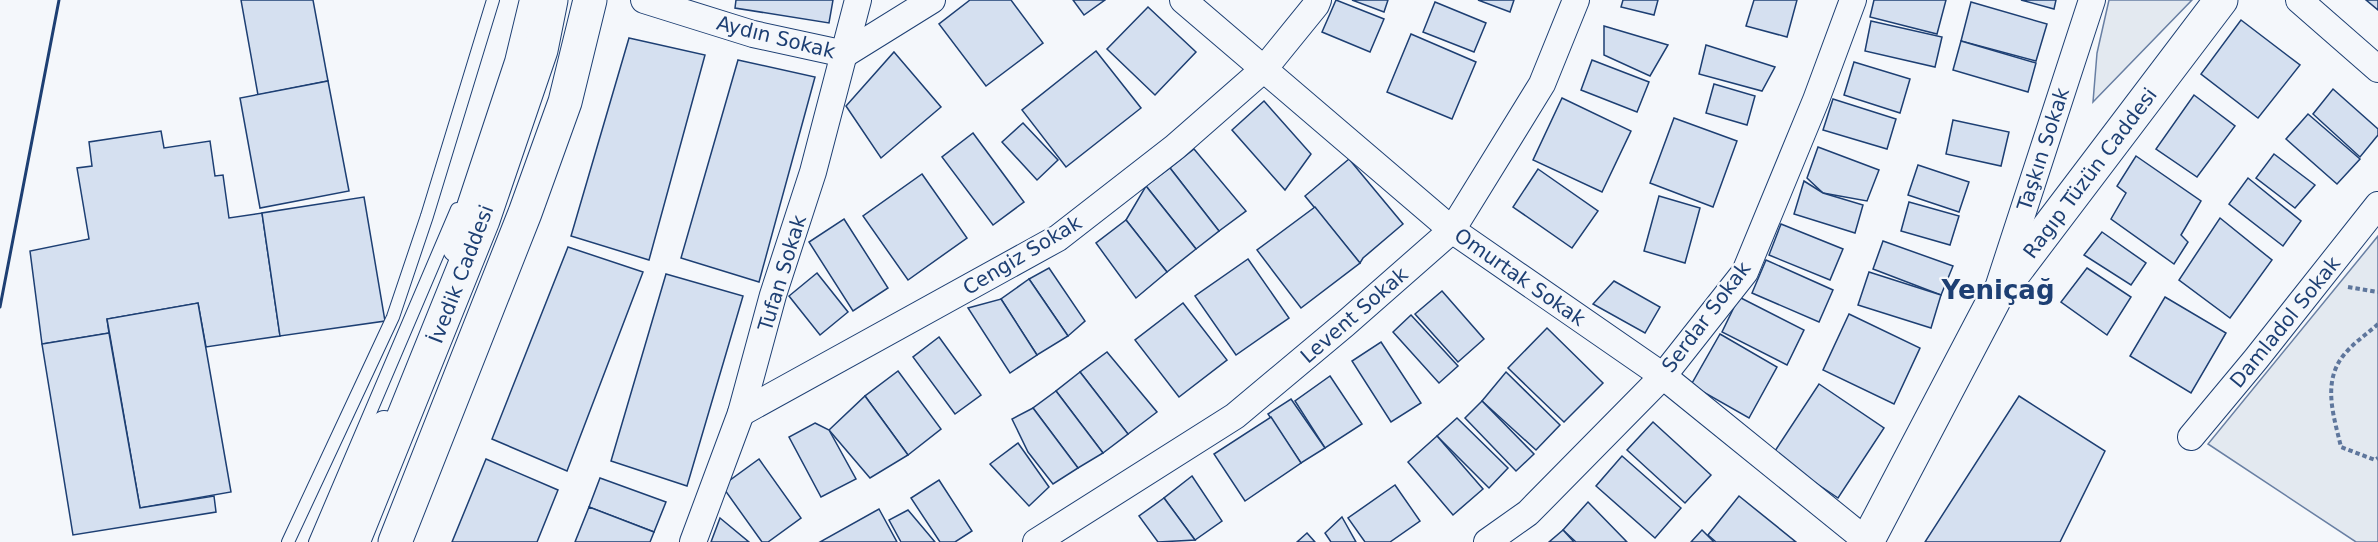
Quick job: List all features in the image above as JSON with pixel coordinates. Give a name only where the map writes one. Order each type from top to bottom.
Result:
[{"type":"main road","name":"İvedik Caddesi","points":[[353,542],[405,419],[483,220],[541,50],[551,0]]},
{"type":"main road","name":"İvedik Caddesi","points":[[395,542],[565,102],[590,0]]},
{"type":"main road","name":"Ragıp Tüzün Caddesi","points":[[1867,542],[1995,298],[2221,0]]},
{"type":"street","points":[[332,542],[452,263],[518,62],[533,0]]},
{"type":"street","name":"Aydın Sokak","points":[[644,0],[753,34],[845,54],[932,0]]},
{"type":"street","name":"Tufan Sokak","points":[[693,542],[741,413],[773,295],[813,172],[858,0]]},
{"type":"street","name":"Omurtak Sokak","points":[[1183,0],[1452,230],[1663,376],[1867,542]]},
{"type":"street","name":"Cengiz Sokak","points":[[741,413],[1058,238],[1175,147],[1264,69],[1318,0]]},
{"type":"street","name":"Levent Sokak","points":[[1036,542],[1234,416],[1345,324],[1452,230],[1542,84],[1576,0]]},
{"type":"street","name":"Serdar Sokak","points":[[1487,542],[1528,513],[1663,376],[1745,272],[1816,100],[1852,0]]},
{"type":"street","name":"Taşkın Sokak","points":[[1995,298],[2092,0]]},
{"type":"street","points":[[2299,0],[2378,69]]},
{"type":"street","name":"Damladol Sokak","points":[[2191,437],[2378,205]]},
{"type":"lane","points":[[288,542],[393,317],[427,216],[493,0]]},
{"type":"lane","points":[[315,542],[463,194],[488,122],[522,0]]},
{"type":"path","points":[[2378,324],[2343,356],[2331,380],[2332,412],[2342,447],[2375,460],[2378,458]]},
{"type":"shaded area","points":[[2109,0],[2192,0],[2093,102],[2097,53]]},
{"type":"shaded area","points":[[2378,236],[2378,542],[2356,542],[2208,444]]},
{"type":"building","points":[[241,0],[313,0],[328,81],[258,95]]},
{"type":"building","points":[[736,0],[833,0],[829,23],[735,8]]},
{"type":"building","points":[[970,0],[1011,0],[1043,43],[986,86],[939,24]]},
{"type":"building","points":[[1073,0],[1105,0],[1084,15]]},
{"type":"building","points":[[1336,0],[1384,19],[1370,52],[1322,32]]},
{"type":"building","points":[[1352,0],[1388,0],[1384,12]]},
{"type":"building","points":[[1478,0],[1514,0],[1510,12]]},
{"type":"building","points":[[1623,0],[1658,0],[1654,15],[1621,7]]},
{"type":"building","points":[[1754,0],[1797,0],[1787,37],[1746,26]]},
{"type":"building","points":[[1874,0],[1946,0],[1937,34],[1870,17]]},
{"type":"building","points":[[2021,0],[2056,0],[2054,9]]},
{"type":"building","points":[[2366,0],[2378,0],[2378,10]]},
{"type":"building","points":[[1435,2],[1486,23],[1474,52],[1423,32]]},
{"type":"building","points":[[1971,2],[2047,24],[2036,61],[1961,41]]},
{"type":"building","points":[[1148,7],[1196,52],[1155,95],[1107,49]]},
{"type":"building","points":[[2241,20],[2300,65],[2258,118],[2201,74]]},
{"type":"building","points":[[1871,21],[1942,37],[1935,67],[1865,51]]},
{"type":"building","points":[[1604,26],[1668,45],[1650,76],[1604,55]]},
{"type":"building","points":[[1411,34],[1476,62],[1452,119],[1387,92]]},
{"type":"building","points":[[629,38],[705,55],[649,260],[571,236]]},
{"type":"building","points":[[1961,41],[2036,63],[2028,92],[1953,70]]},
{"type":"building","points":[[1706,45],[1775,67],[1762,91],[1699,74]]},
{"type":"building","points":[[1096,51],[1141,108],[1066,167],[1022,110]]},
{"type":"building","points":[[894,52],[941,107],[881,158],[846,106]]},
{"type":"building","points":[[738,60],[815,77],[759,282],[681,258]]},
{"type":"building","points":[[1592,60],[1649,82],[1637,112],[1581,90]]},
{"type":"building","points":[[1854,62],[1910,79],[1900,113],[1844,95]]},
{"type":"building","points":[[328,81],[349,191],[260,208],[240,98]]},
{"type":"building","points":[[1714,84],[1755,96],[1747,125],[1706,113]]},
{"type":"building","points":[[2333,89],[2378,129],[2378,135],[2360,157],[2313,114]]},
{"type":"building","points":[[2194,95],[2235,126],[2197,177],[2156,149]]},
{"type":"building","points":[[1562,98],[1631,131],[1602,192],[1533,160]]},
{"type":"building","points":[[1833,99],[1896,119],[1887,149],[1823,130]]},
{"type":"building","points":[[1264,101],[1311,154],[1285,190],[1232,130]]},
{"type":"building","points":[[2308,114],[2360,159],[2337,184],[2286,139]]},
{"type":"building","points":[[1674,118],[1737,141],[1713,207],[1650,183]]},
{"type":"building","points":[[1953,120],[2009,132],[2001,166],[1946,154]]},
{"type":"building","points":[[1023,123],[1058,160],[1037,180],[1002,142]]},
{"type":"building","points":[[161,131],[164,148],[210,141],[215,176],[223,175],[229,218],[262,213],[280,336],[206,347],[198,303],[107,319],[109,333],[42,344],[30,251],[89,239],[77,168],[92,166],[89,142]]},
{"type":"building","points":[[973,133],[1024,202],[993,225],[942,157]]},
{"type":"building","points":[[1818,147],[1879,170],[1867,201],[1823,193],[1807,178]]},
{"type":"building","points":[[1194,149],[1246,211],[1219,231],[1170,168]]},
{"type":"building","points":[[2274,154],[2315,185],[2295,208],[2256,178]]},
{"type":"building","points":[[2136,156],[2201,201],[2181,235],[2188,242],[2174,264],[2111,219],[2126,193],[2117,186]]},
{"type":"building","points":[[1349,159],[1403,224],[1360,263],[1305,196]]},
{"type":"building","points":[[1918,165],[1969,182],[1959,212],[1908,195]]},
{"type":"building","points":[[1170,168],[1219,231],[1196,249],[1146,186]]},
{"type":"building","points":[[1538,169],[1598,211],[1572,248],[1513,207]]},
{"type":"building","points":[[922,174],[967,238],[908,280],[863,216]]},
{"type":"building","points":[[2248,178],[2301,221],[2283,246],[2229,204]]},
{"type":"building","points":[[1804,181],[1823,193],[1863,205],[1855,233],[1794,214]]},
{"type":"building","points":[[1146,186],[1196,249],[1167,272],[1126,220]]},
{"type":"building","points":[[1659,196],[1700,208],[1685,263],[1644,251]]},
{"type":"building","points":[[364,197],[385,321],[280,336],[262,213]]},
{"type":"building","points":[[1909,202],[1959,216],[1950,245],[1901,231]]},
{"type":"building","points":[[1315,207],[1360,263],[1301,308],[1257,250]]},
{"type":"building","points":[[2220,218],[2272,260],[2230,318],[2179,280]]},
{"type":"building","points":[[844,219],[888,288],[853,311],[809,242]]},
{"type":"building","points":[[1126,220],[1167,272],[1136,298],[1096,243]]},
{"type":"building","points":[[1781,224],[1843,249],[1830,280],[1769,255]]},
{"type":"building","points":[[2102,232],[2146,263],[2131,285],[2084,255]]},
{"type":"building","points":[[1883,241],[1953,266],[1941,295],[1873,269]]},
{"type":"building","points":[[568,247],[643,272],[567,471],[492,439]]},
{"type":"building","points":[[1248,259],[1289,318],[1236,355],[1195,296]]},
{"type":"building","points":[[1766,260],[1833,290],[1819,322],[1752,293]]},
{"type":"building","points":[[1049,268],[1085,321],[1068,336],[1029,279]]},
{"type":"building","points":[[2087,268],[2131,297],[2107,335],[2061,302]]},
{"type":"building","points":[[1869,272],[1941,295],[1931,328],[1858,305]]},
{"type":"building","points":[[817,273],[848,312],[820,335],[789,296]]},
{"type":"building","points":[[666,274],[743,296],[687,486],[611,461]]},
{"type":"building","points":[[1029,279],[1068,336],[1037,355],[1001,299]]},
{"type":"building","points":[[1614,281],[1660,307],[1645,333],[1593,304]]},
{"type":"building","points":[[1442,291],[1484,339],[1458,362],[1415,314]]},
{"type":"building","points":[[1739,297],[1804,330],[1787,365],[1722,332]]},
{"type":"building","points":[[2165,297],[2226,333],[2191,393],[2130,356]]},
{"type":"building","points":[[1001,299],[1037,355],[1010,373],[968,308]]},
{"type":"building","points":[[198,303],[231,492],[140,508],[107,319]]},
{"type":"building","points":[[1183,303],[1227,360],[1179,397],[1135,340]]},
{"type":"building","points":[[1849,314],[1920,348],[1894,404],[1823,370]]},
{"type":"building","points":[[1411,315],[1458,366],[1439,383],[1393,332]]},
{"type":"building","points":[[1547,328],[1603,383],[1564,422],[1508,368]]},
{"type":"building","points":[[109,333],[140,508],[214,496],[216,512],[73,535],[42,344]]},
{"type":"building","points":[[1720,334],[1777,367],[1749,418],[1691,385]]},
{"type":"building","points":[[939,337],[981,395],[955,414],[913,357]]},
{"type":"building","points":[[1381,342],[1421,403],[1391,422],[1352,361]]},
{"type":"building","points":[[1107,352],[1157,412],[1128,434],[1080,372]]},
{"type":"building","points":[[898,371],[941,429],[908,455],[865,396]]},
{"type":"building","points":[[1080,372],[1128,434],[1103,453],[1056,391]]},
{"type":"building","points":[[1506,372],[1560,425],[1536,450],[1482,401]]},
{"type":"building","points":[[1330,376],[1362,424],[1325,448],[1295,401]]},
{"type":"building","points":[[1819,384],[1884,428],[1838,498],[1773,454]]},
{"type":"building","points":[[1056,391],[1103,453],[1078,468],[1033,408]]},
{"type":"building","points":[[865,396],[908,455],[870,478],[829,430]]},
{"type":"building","points":[[2019,396],[2105,451],[2060,542],[1925,542]]},
{"type":"building","points":[[1291,399],[1325,448],[1301,463],[1268,414]]},
{"type":"building","points":[[1482,401],[1534,454],[1516,471],[1465,418]]},
{"type":"building","points":[[1033,408],[1078,468],[1053,484],[1028,452],[1012,419]]},
{"type":"building","points":[[1271,417],[1301,463],[1245,501],[1214,454]]},
{"type":"building","points":[[1457,418],[1508,468],[1489,488],[1437,436]]},
{"type":"building","points":[[1653,422],[1711,475],[1685,503],[1627,450]]},
{"type":"building","points":[[815,423],[829,430],[856,479],[821,497],[789,437]]},
{"type":"building","points":[[1437,436],[1483,489],[1453,515],[1408,462]]},
{"type":"building","points":[[1018,443],[1049,487],[1029,506],[990,464]]},
{"type":"building","points":[[1622,456],[1681,508],[1655,538],[1596,486]]},
{"type":"building","points":[[486,459],[558,490],[537,542],[452,542]]},
{"type":"building","points":[[759,459],[801,518],[768,542],[762,542],[722,486]]},
{"type":"building","points":[[1192,476],[1222,521],[1195,540],[1164,498]]},
{"type":"building","points":[[600,478],[666,502],[654,532],[589,507]]},
{"type":"building","points":[[939,480],[972,531],[955,542],[940,542],[911,498]]},
{"type":"building","points":[[1395,485],[1420,521],[1390,542],[1365,542],[1348,518]]},
{"type":"building","points":[[1739,496],[1796,542],[1716,542],[1708,535]]},
{"type":"building","points":[[1164,498],[1195,540],[1158,542],[1139,516]]},
{"type":"building","points":[[1588,502],[1627,542],[1576,542],[1563,530]]},
{"type":"building","points":[[589,507],[654,532],[650,542],[575,542]]},
{"type":"building","points":[[879,509],[897,542],[820,542]]},
{"type":"building","points":[[908,510],[935,542],[901,542],[889,520]]},
{"type":"building","points":[[1342,517],[1356,542],[1331,542],[1325,533]]},
{"type":"building","points":[[720,518],[749,542],[711,542]]},
{"type":"building","points":[[1563,530],[1574,542],[1549,542]]},
{"type":"building","points":[[1702,530],[1714,542],[1691,542]]},
{"type":"building","points":[[1307,533],[1315,542],[1297,542]]},
{"type":"wall","points":[[0,307],[59,0]]},
{"type":"district","name":"Yeniçağ","points":[[1998,290]]}]
